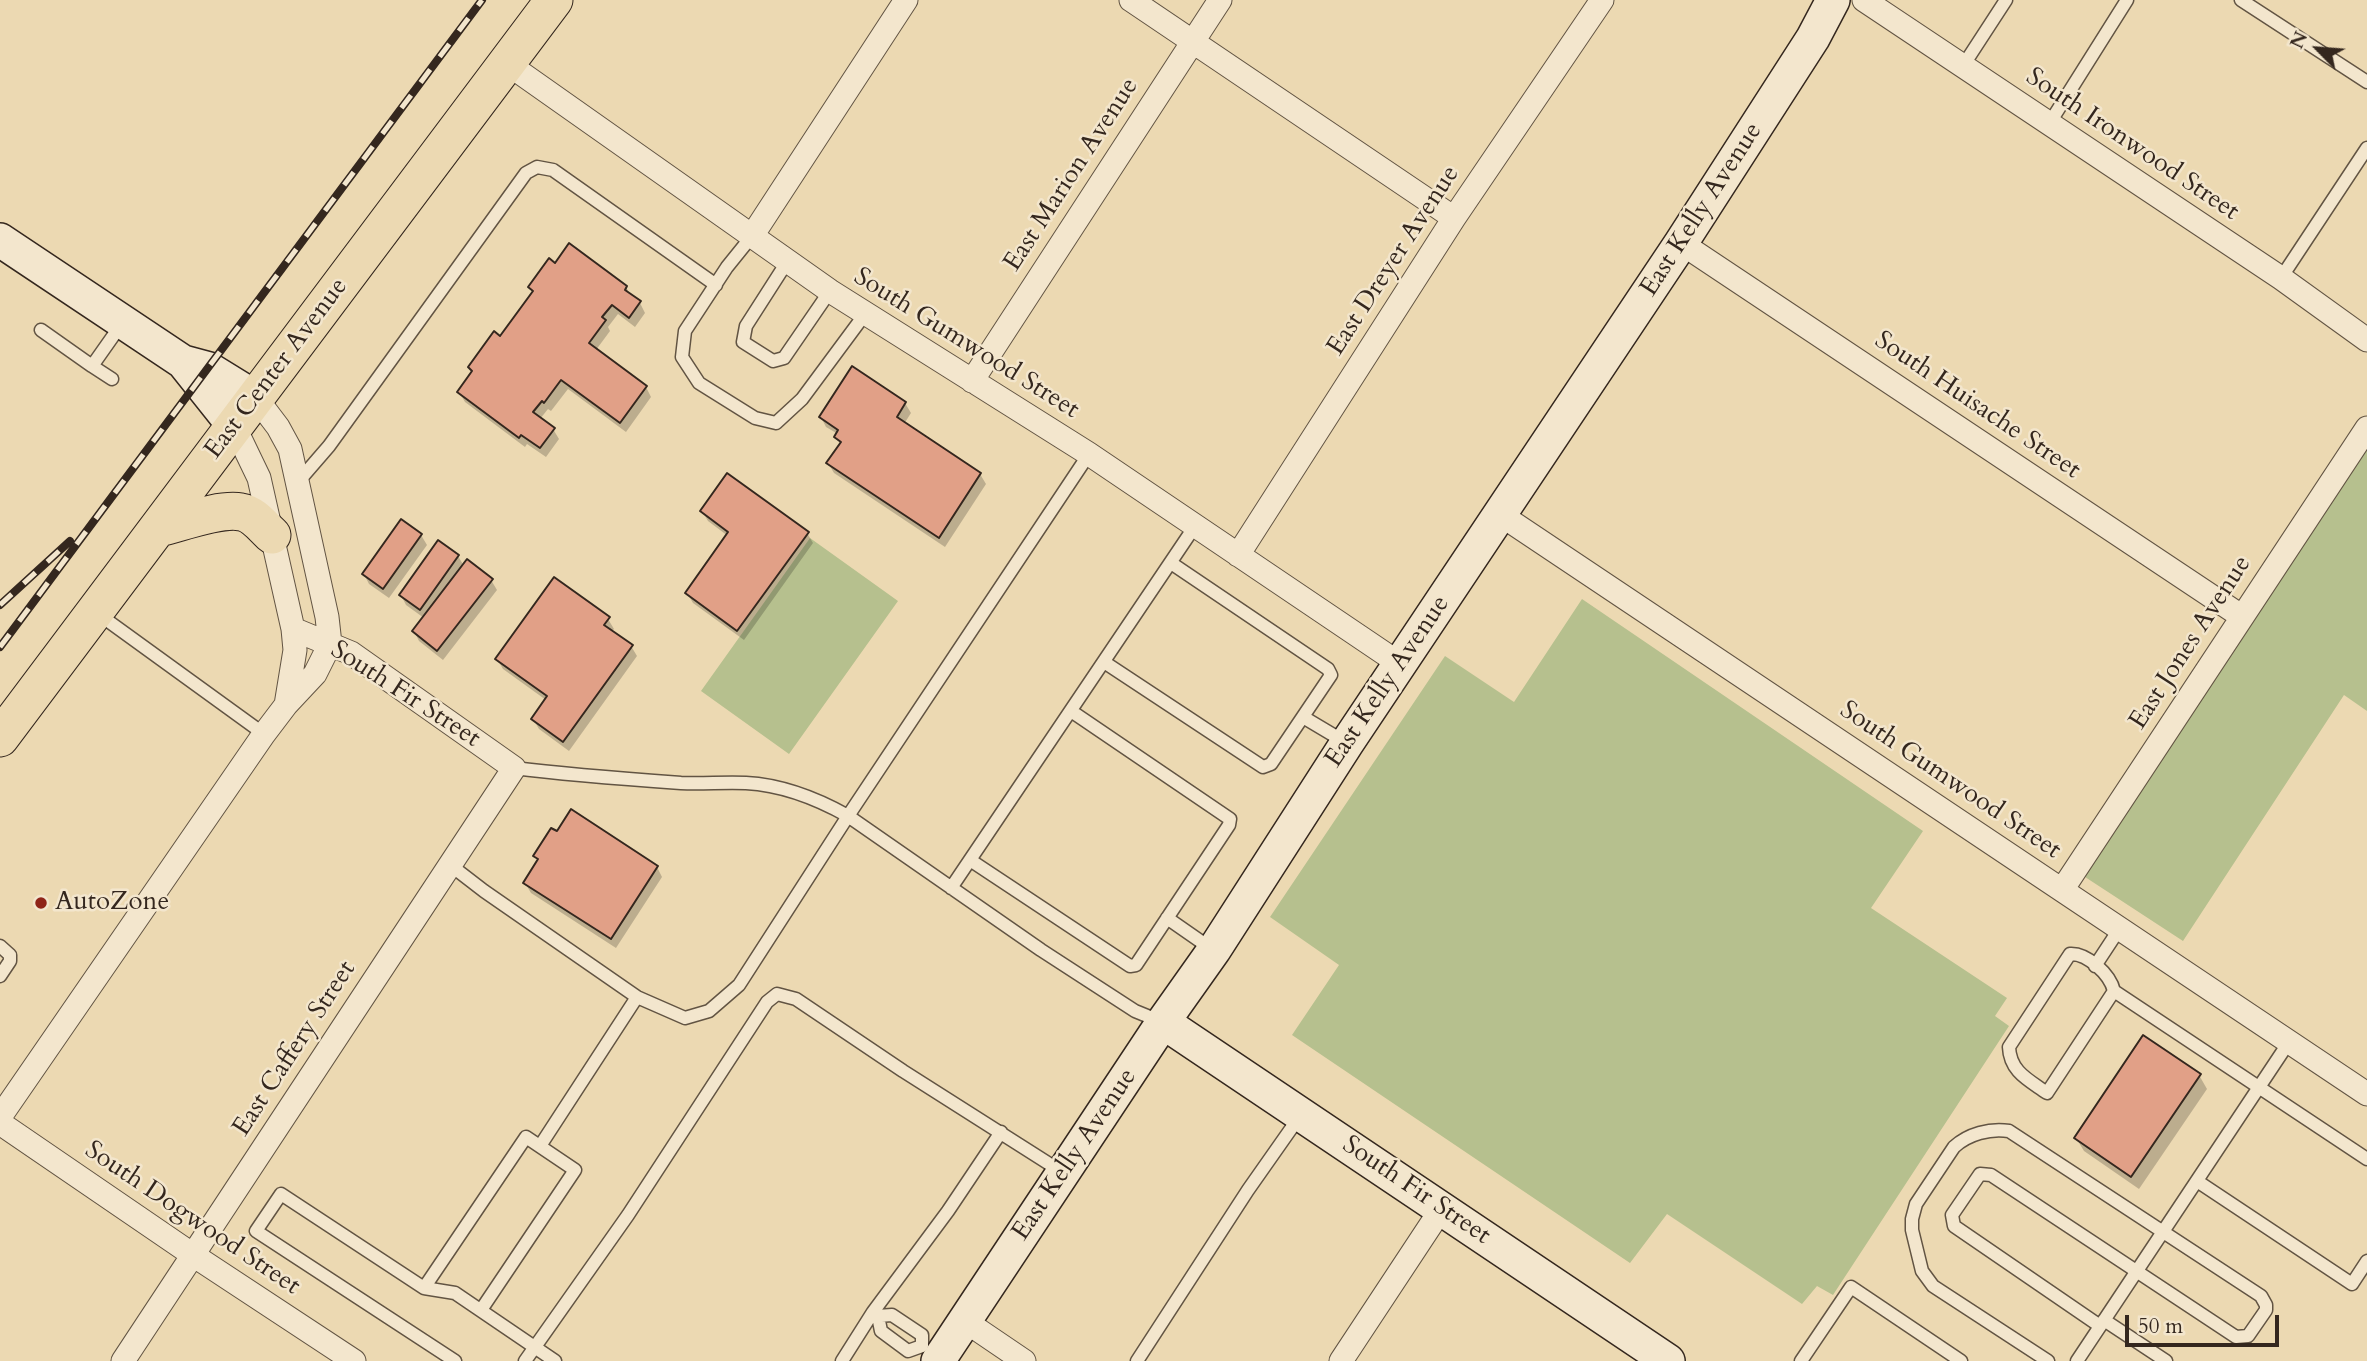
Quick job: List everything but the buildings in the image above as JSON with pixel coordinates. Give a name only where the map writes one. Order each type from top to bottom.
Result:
[{"type":"main road","name":"East Center Avenue","points":[[0,738],[554,0]]},
{"type":"main road","points":[[159,528],[225,512],[242,512],[254,517],[272,535]]},
{"type":"street","points":[[752,236],[906,0]]},
{"type":"street","points":[[1131,0],[1454,218]]},
{"type":"street","name":"East Marion Avenue","points":[[972,381],[1220,0]]},
{"type":"street","name":"East Dreyer Avenue","points":[[1238,555],[1454,218],[1602,0]]},
{"type":"street","name":"East Kelly Avenue","points":[[933,1355],[965,1321],[1062,1172],[1214,950],[1347,743],[1681,243],[1813,38],[1833,0]]},
{"type":"street","name":"South Ironwood Street","points":[[1864,0],[2281,278],[2367,340]]},
{"type":"street","name":"South Gumwood Street","points":[[508,64],[830,291],[1089,453],[1400,664]]},
{"type":"street","points":[[0,240],[183,362],[234,426],[259,478],[293,628],[295,650],[286,705]]},
{"type":"street","name":"South Huisache Street","points":[[1681,243],[2241,616]]},
{"type":"street","points":[[0,1117],[264,734],[315,674],[330,644],[327,617],[290,449],[278,427],[256,398],[220,374],[183,362]]},
{"type":"street","name":"East Jones Avenue","points":[[2063,890],[2367,428]]},
{"type":"street","name":"South Gumwood Street","points":[[1501,515],[2367,1094]]},
{"type":"street","name":"South Fir Street","points":[[293,628],[351,653],[514,768]]},
{"type":"street","name":"East Caffery Street","points":[[123,1361],[514,768]]},
{"type":"street","name":"South Fir Street","points":[[1163,1022],[1668,1361]]},
{"type":"street","name":"South Dogwood Street","points":[[0,1123],[193,1255],[355,1361]]},
{"type":"street","points":[[1341,1361],[1442,1208]]},
{"type":"street","points":[[965,1321],[1024,1361]]},
{"type":"lane","points":[[1963,66],[2006,0]]},
{"type":"lane","points":[[2049,124],[2127,0]]},
{"type":"lane","points":[[2241,0],[2367,82]]},
{"type":"lane","points":[[2281,278],[2367,148]]},
{"type":"lane","points":[[296,483],[329,446],[526,173],[537,167],[553,170],[716,285]]},
{"type":"lane","points":[[752,236],[685,331],[682,357],[699,383],[755,418],[776,424],[802,399],[865,314]]},
{"type":"lane","points":[[787,262],[746,326],[743,342],[773,361],[784,358],[830,291]]},
{"type":"lane","points":[[92,366],[124,321]]},
{"type":"lane","points":[[41,330],[112,379]]},
{"type":"lane","points":[[449,864],[637,997],[685,1018],[709,1011],[739,985],[1089,453]]},
{"type":"lane","points":[[951,888],[1195,526]]},
{"type":"lane","points":[[1104,662],[1264,767],[1271,764],[1303,717],[1331,675],[1328,669],[1171,563]]},
{"type":"lane","points":[[96,612],[264,734]]},
{"type":"lane","points":[[970,860],[1130,966],[1136,965],[1229,825],[1230,819],[1070,711]]},
{"type":"lane","points":[[1303,717],[1347,743]]},
{"type":"lane","points":[[514,768],[574,775],[760,785],[786,789],[819,800],[848,816],[1135,1012],[1163,1022]]},
{"type":"lane","points":[[1167,918],[1214,950]]},
{"type":"lane","points":[[2095,966],[2120,928]]},
{"type":"lane","points":[[0,946],[10,955],[10,961],[0,976]]},
{"type":"lane","points":[[2114,991],[2047,1093],[2012,1065],[2009,1046],[2067,957],[2076,954],[2109,978],[2114,991],[2367,1159]]},
{"type":"lane","points":[[526,1361],[628,1215],[767,1002],[778,994],[796,999],[1062,1172]]},
{"type":"lane","points":[[540,1146],[637,997]]},
{"type":"lane","points":[[2077,1361],[2289,1042]]},
{"type":"lane","points":[[1137,1361],[1248,1190],[1301,1114]]},
{"type":"lane","points":[[2048,1361],[1933,1286],[1922,1271],[1912,1230],[1916,1204],[1954,1147],[1967,1137],[1991,1130],[2009,1131],[2264,1300],[2266,1310],[2248,1336],[2236,1337],[1990,1175],[1984,1173],[1978,1177],[1952,1215],[1954,1226],[2102,1323],[2166,1361]]},
{"type":"lane","points":[[842,1361],[1001,1132]]},
{"type":"lane","points":[[424,1288],[526,1137],[575,1170],[481,1310]]},
{"type":"lane","points":[[2197,1181],[2352,1284],[2367,1261]]},
{"type":"lane","points":[[455,1361],[256,1231],[281,1194],[424,1288],[455,1293],[555,1361]]},
{"type":"lane","points":[[1801,1361],[1850,1287],[1961,1361]]},
{"type":"lane","points":[[876,1314],[892,1314],[922,1335],[933,1355]]},
{"type":"lane","points":[[876,1314],[881,1331],[908,1351],[933,1355]]},
{"type":"green space","points":[[2367,442],[2367,711],[2344,695],[2183,941],[2082,875]]},
{"type":"green space","points":[[810,538],[898,601],[789,754],[701,691]]},
{"type":"green space","points":[[1582,599],[1923,831],[1871,908],[2007,998],[1995,1016],[2009,1026],[1833,1295],[1817,1286],[1802,1304],[1667,1214],[1630,1263],[1292,1035],[1339,965],[1270,917],[1445,656],[1514,702]]},
{"type":"railway","points":[[0,647],[482,0]]},
{"type":"railway","points":[[0,605],[70,541]]},
{"type":"place","name":"AutoZone","points":[[41,903]]}]
